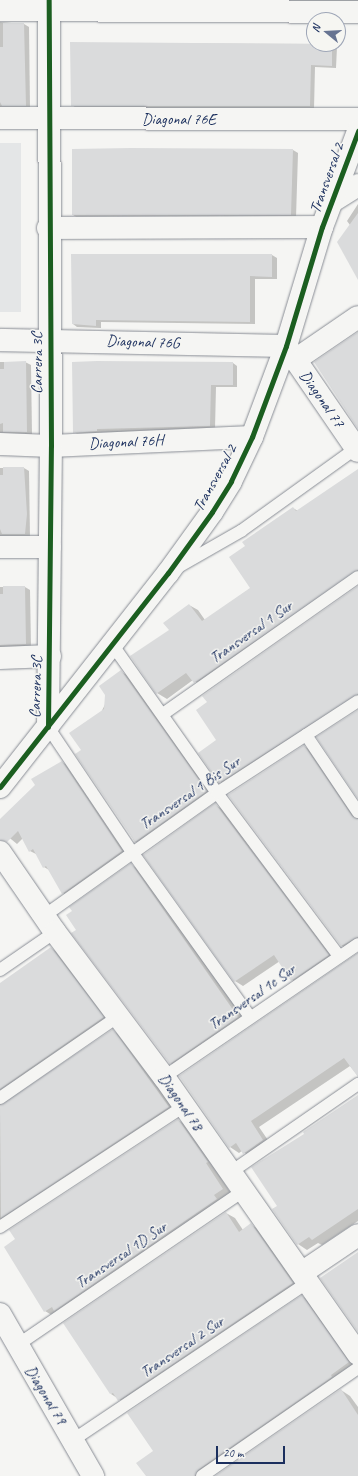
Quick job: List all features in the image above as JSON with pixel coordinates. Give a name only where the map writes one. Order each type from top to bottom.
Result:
[{"type":"street","points":[[0,10],[49,5],[358,12]]},
{"type":"street","name":"Carrera 3C","points":[[48,727],[50,656],[51,446],[48,228],[49,5]]},
{"type":"street","name":"Diagonal 76E","points":[[0,118],[358,119]]},
{"type":"street","name":"Transversal 2","points":[[4,777],[48,727],[168,573],[212,512],[231,481],[290,353],[322,227],[358,131]]},
{"type":"street","points":[[331,202],[358,185]]},
{"type":"street","points":[[48,228],[322,227]]},
{"type":"street","points":[[290,353],[358,317]]},
{"type":"street","name":"Diagonal 76G","points":[[0,340],[50,340],[290,353]]},
{"type":"street","name":"Diagonal 77","points":[[290,353],[357,449]]},
{"type":"street","name":"Diagonal 76H","points":[[0,444],[51,446],[252,437]]},
{"type":"street","points":[[0,548],[50,547]]},
{"type":"street","points":[[0,658],[50,656]]},
{"type":"street","name":"Diagonal 78","points":[[0,852],[49,924],[164,1077],[358,1354]]},
{"type":"street","points":[[305,1277],[358,1235]]},
{"type":"street","name":"Diagonal 79","points":[[0,1314],[16,1346],[93,1476]]},
{"type":"lane","points":[[168,573],[241,531],[357,449]]},
{"type":"lane","name":"Transversal 1 Sur","points":[[163,714],[358,576]]},
{"type":"lane","points":[[112,644],[163,714],[217,793],[339,956]]},
{"type":"lane","name":"Transversal 1 Bis Sur","points":[[0,970],[49,924],[132,852],[217,793],[358,701]]},
{"type":"lane","points":[[48,727],[132,852],[250,1017]]},
{"type":"lane","points":[[306,735],[358,812]]},
{"type":"lane","name":"Transversal 1c Sur","points":[[164,1077],[358,944]]},
{"type":"lane","points":[[0,1098],[119,1016]]},
{"type":"lane","points":[[231,1172],[358,1084]]},
{"type":"lane","points":[[0,1227],[184,1106]]},
{"type":"lane","name":"Transversal 1D Sur","points":[[16,1346],[243,1191]]},
{"type":"lane","name":"Transversal 2 Sur","points":[[73,1440],[305,1277]]},
{"type":"lane","points":[[202,1476],[358,1368]]},
{"type":"shaded area","points":[[0,143],[21,143],[21,312],[0,312]]},
{"type":"building","points":[[3,23],[24,23],[26,106],[2,106],[0,102],[0,47],[3,47]]},
{"type":"building","points":[[70,42],[306,44],[306,52],[332,52],[332,66],[311,65],[310,106],[71,106]]},
{"type":"building","points":[[72,149],[293,149],[291,215],[72,215]]},
{"type":"building","points":[[358,213],[358,280],[337,242]]},
{"type":"building","points":[[71,254],[272,254],[272,277],[250,276],[250,322],[96,320],[96,326],[72,324]]},
{"type":"building","points":[[358,332],[358,429],[314,362]]},
{"type":"building","points":[[26,361],[27,432],[3,432],[3,423],[0,424],[0,369],[4,369],[4,362]]},
{"type":"building","points":[[72,362],[233,362],[233,385],[211,385],[210,426],[97,429],[97,431],[73,433]]},
{"type":"building","points":[[3,467],[24,467],[27,514],[25,534],[2,534],[0,529],[0,475],[3,475]]},
{"type":"building","points":[[358,469],[358,570],[194,683],[186,673],[156,694],[130,656],[169,630],[163,623],[189,604],[202,621],[250,588],[229,557],[245,546],[242,542],[293,507],[296,511]]},
{"type":"building","points":[[3,586],[25,586],[26,644],[0,645],[0,594],[3,594]]},
{"type":"building","points":[[358,586],[358,694],[219,783],[198,753],[216,740],[196,710],[207,702],[202,696]]},
{"type":"building","points":[[121,670],[207,791],[135,842],[75,754],[81,750],[69,733],[104,709],[105,695],[99,686]]},
{"type":"building","points":[[358,710],[358,799],[316,737]]},
{"type":"building","points":[[304,745],[352,816],[358,819],[358,937],[341,946],[228,795]]},
{"type":"building","points":[[62,761],[122,851],[62,894],[46,866],[43,868],[33,849],[29,852],[18,831],[7,842],[0,840],[0,819],[35,785],[31,779]]},
{"type":"building","points":[[215,803],[329,955],[291,981],[274,955],[234,982],[143,855]]},
{"type":"building","points":[[131,863],[238,1017],[170,1064],[71,933],[76,930],[66,915],[72,911],[69,907]]},
{"type":"building","points":[[51,947],[104,1017],[0,1089],[0,983]]},
{"type":"building","points":[[358,953],[358,1077],[344,1058],[251,1121],[263,1140],[243,1154],[236,1143],[229,1148],[179,1076]]},
{"type":"building","points":[[113,1029],[169,1107],[1,1218],[0,1105]]},
{"type":"building","points":[[358,1095],[358,1209],[312,1240],[309,1237],[297,1245],[272,1209],[277,1206],[251,1167],[304,1134],[303,1132]]},
{"type":"building","points":[[178,1119],[208,1162],[206,1163],[223,1189],[214,1195],[217,1199],[54,1311],[52,1307],[44,1312],[4,1247],[15,1239],[9,1230]]},
{"type":"building","points":[[226,1212],[239,1232],[251,1223],[293,1283],[118,1401],[113,1393],[110,1394],[63,1323]]},
{"type":"building","points":[[358,1252],[358,1332],[320,1278]]},
{"type":"building","points":[[302,1295],[349,1362],[331,1375],[332,1377],[198,1470],[195,1476],[146,1476],[136,1463],[153,1451],[127,1413]]},
{"type":"building","points":[[341,1389],[358,1415],[358,1476],[215,1476]]},
{"type":"cycle path","points":[[48,727],[51,446],[49,0]]},
{"type":"cycle path","points":[[0,787],[168,573],[212,512],[231,481],[252,437],[286,346],[322,227],[358,131]]}]
